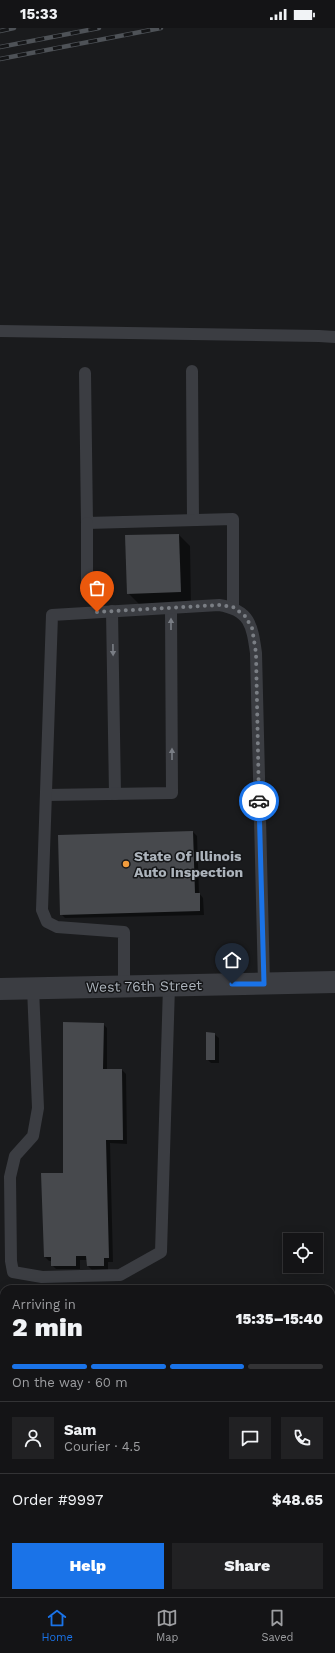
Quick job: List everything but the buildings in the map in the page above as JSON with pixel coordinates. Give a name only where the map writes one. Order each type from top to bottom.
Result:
[{"type":"street","name":"West 76th Street","points":[[0,989],[335,982]]},
{"type":"lane","points":[[0,331],[335,337]]},
{"type":"lane","points":[[192,371],[193,520]]},
{"type":"lane","points":[[85,373],[87,584]]},
{"type":"lane","points":[[87,523],[233,519],[233,607]]},
{"type":"lane","points":[[124,986],[124,932],[57,927],[47,922],[42,910],[52,615],[219,605],[233,607],[245,616],[252,628],[256,653],[264,984]]},
{"type":"lane","points":[[46,795],[172,793],[171,608]]},
{"type":"lane","points":[[112,611],[115,794]]},
{"type":"lane","points":[[33,988],[38,1108],[33,1136],[15,1156],[10,1177],[11,1261],[13,1272],[42,1278],[120,1274],[161,1252],[169,986]]},
{"type":"railway","points":[[0,31],[14,28]]},
{"type":"railway","points":[[0,47],[99,28]]},
{"type":"railway","points":[[0,59],[161,28]]},
{"type":"way so far","points":[[97,612],[219,605],[233,607],[245,616],[252,628],[256,653],[259,801]]},
{"type":"place","name":"State Of Illinois Auto Inspection","points":[[126,864]]},
{"type":"route","points":[[232,984],[264,984],[259,801]]}]
